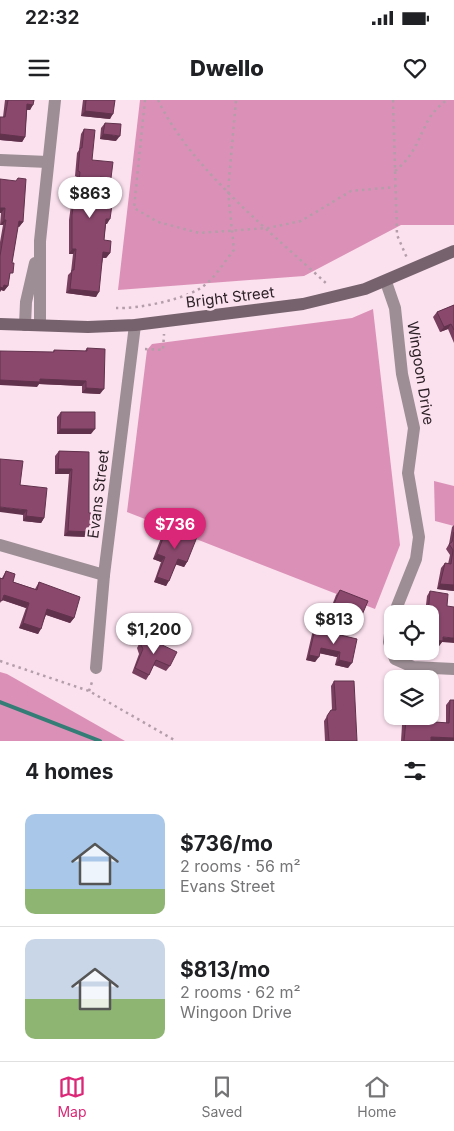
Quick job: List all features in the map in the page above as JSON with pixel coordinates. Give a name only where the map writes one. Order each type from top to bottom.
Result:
[{"type":"street","points":[[40,325],[40,241],[55,100]]},
{"type":"street","points":[[0,160],[48,162]]},
{"type":"street","points":[[25,325],[26,302],[40,241]]},
{"type":"street","name":"Bright Street","points":[[0,324],[135,325],[303,304],[340,296],[386,282],[454,251]]},
{"type":"street","name":"Wingoon Drive","points":[[386,282],[395,308],[402,374],[414,428],[408,473],[419,537],[416,559],[398,605]]},
{"type":"street","name":"Evans Street","points":[[96,668],[104,576],[135,325]]},
{"type":"street","points":[[0,544],[104,576]]},
{"type":"street","points":[[397,660],[413,667],[454,669]]},
{"type":"path","points":[[145,100],[134,208],[158,222],[199,233],[268,228],[301,221],[351,191],[395,187]]},
{"type":"path","points":[[158,100],[167,118],[197,157],[228,191],[340,296]]},
{"type":"path","points":[[116,308],[134,308],[191,293],[206,285],[234,250],[228,191],[236,100]]},
{"type":"path","points":[[392,100],[397,235],[412,271]]},
{"type":"path","points":[[395,171],[414,151],[427,119],[436,107],[446,100]]},
{"type":"path","points":[[165,306],[166,300]]},
{"type":"path","points":[[145,349],[163,350],[164,332]]},
{"type":"path","points":[[0,660],[89,692],[176,741]]},
{"type":"shaded area","points":[[140,100],[454,100],[454,225],[401,225],[304,276],[118,290]]},
{"type":"shaded area","points":[[373,309],[400,545],[375,609],[127,512],[147,350],[152,344],[352,318]]},
{"type":"shaded area","points":[[434,481],[454,486],[454,526],[435,521]]},
{"type":"shaded area","points":[[0,672],[7,674],[125,741],[0,741]]},
{"type":"building","points":[[8,100],[34,100],[33,105],[27,104],[25,137],[0,134],[0,117],[5,117]]},
{"type":"building","points":[[86,100],[115,100],[113,114],[85,111]]},
{"type":"building","points":[[105,123],[121,124],[120,136],[103,134]]},
{"type":"building","points":[[84,129],[95,130],[92,160],[113,162],[111,178],[100,177],[98,198],[107,199],[106,204],[112,205],[110,219],[106,219],[104,240],[111,241],[110,253],[103,252],[99,292],[70,289],[76,249],[72,249],[72,215],[74,200],[77,201],[80,148],[82,148]]},
{"type":"building","points":[[18,178],[26,179],[23,222],[19,221],[12,263],[14,263],[13,273],[10,273],[8,286],[4,285],[3,288],[0,287],[0,256],[6,220],[4,220],[5,208],[0,208],[0,179],[16,181]]},
{"type":"building","points":[[454,305],[454,330],[451,324],[444,327],[437,312]]},
{"type":"building","points":[[87,348],[105,349],[104,389],[86,388],[86,381],[40,379],[40,382],[0,380],[0,351],[87,351]]},
{"type":"building","points":[[61,412],[95,412],[95,429],[60,429]]},
{"type":"building","points":[[59,451],[89,452],[89,513],[92,513],[92,532],[68,531],[72,469],[58,469]]},
{"type":"building","points":[[0,459],[23,461],[20,485],[47,488],[44,518],[26,516],[27,510],[0,507]]},
{"type":"building","points":[[171,524],[197,537],[187,562],[178,559],[169,581],[157,577],[165,557],[157,554],[165,533],[168,534]]},
{"type":"building","points":[[454,532],[454,585],[440,584],[445,563],[451,564],[453,550],[449,544],[452,542]]},
{"type":"building","points":[[6,571],[15,574],[13,582],[37,590],[39,582],[80,597],[74,618],[47,609],[41,629],[23,623],[29,603],[4,595],[2,601],[0,600],[0,578],[3,579]]},
{"type":"building","points":[[340,590],[368,601],[359,622],[331,611]]},
{"type":"building","points":[[430,591],[448,594],[447,606],[454,607],[454,638],[443,637],[443,641],[439,641],[439,605],[429,605]]},
{"type":"building","points":[[315,629],[357,639],[352,663],[339,660],[340,652],[321,648],[319,657],[309,655]]},
{"type":"building","points":[[143,636],[177,652],[170,666],[156,660],[149,675],[135,668],[143,649],[140,643]]},
{"type":"building","points":[[334,681],[354,681],[357,741],[329,741],[327,716],[331,710],[336,710]]},
{"type":"building","points":[[450,700],[454,700],[454,738],[431,737],[431,741],[404,741],[406,725],[439,725],[439,722],[449,723]]},
{"type":"waterway","points":[[0,702],[100,741]]}]
